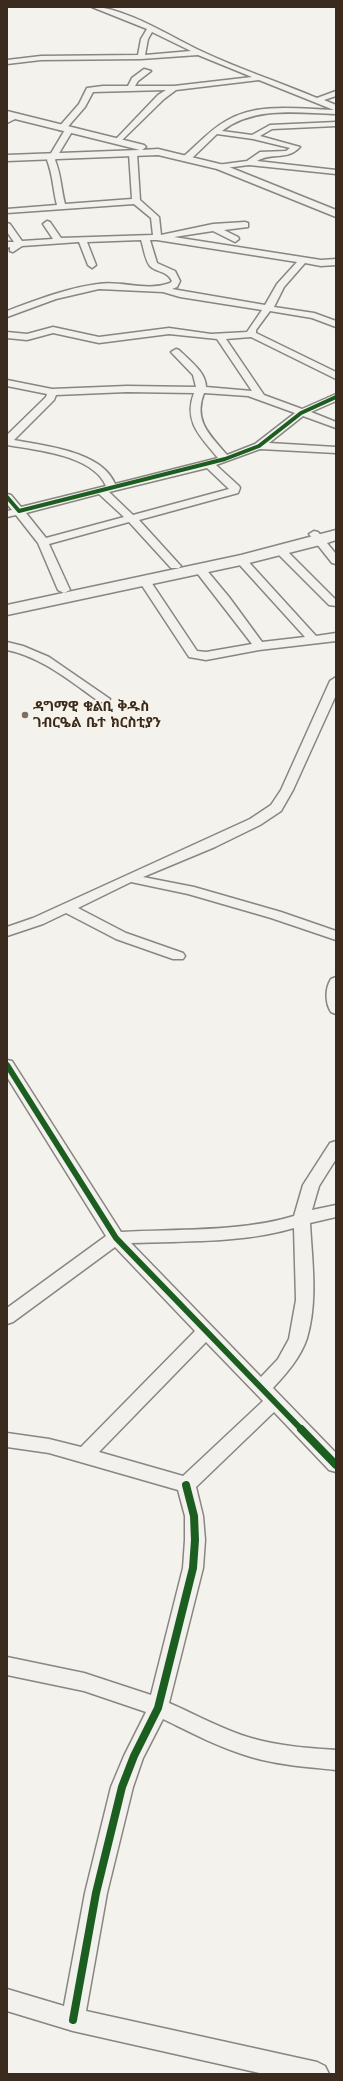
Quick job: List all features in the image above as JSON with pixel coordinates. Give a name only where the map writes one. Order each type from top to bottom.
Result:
[{"type":"main road","points":[[7,610],[241,560],[280,550],[317,538],[336,527]]},
{"type":"main road","points":[[7,601],[175,566],[336,535]]},
{"type":"street","points":[[95,7],[151,29],[199,53],[336,108]]},
{"type":"street","points":[[141,57],[142,40],[145,34],[151,29]]},
{"type":"street","points":[[7,62],[55,57],[141,57],[199,53]]},
{"type":"street","points":[[132,87],[135,80],[147,71]]},
{"type":"street","points":[[62,206],[57,190],[56,173],[51,160],[66,129],[90,90],[132,87],[174,88],[260,78]]},
{"type":"street","points":[[119,141],[161,97],[174,88]]},
{"type":"street","points":[[318,100],[336,93]]},
{"type":"street","points":[[186,158],[216,132],[236,118],[255,113],[336,112]]},
{"type":"street","points":[[7,121],[12,115],[220,167],[336,214]]},
{"type":"street","points":[[253,137],[270,126],[336,124]]},
{"type":"street","points":[[216,132],[253,137],[296,147],[288,153],[263,154],[249,163]]},
{"type":"street","points":[[7,158],[158,152]]},
{"type":"street","points":[[133,153],[136,201]]},
{"type":"street","points":[[220,167],[249,163],[336,172]]},
{"type":"street","points":[[7,211],[136,201],[155,217],[160,238]]},
{"type":"street","points":[[48,224],[59,241]]},
{"type":"street","points":[[160,238],[213,227],[245,225]]},
{"type":"street","points":[[7,226],[20,244]]},
{"type":"street","points":[[213,227],[235,239]]},
{"type":"street","points":[[7,245],[82,239],[99,234],[160,238],[321,263],[336,262]]},
{"type":"street","points":[[145,237],[150,260],[154,265],[172,274],[174,277],[174,285],[163,290]]},
{"type":"street","points":[[82,239],[92,265]]},
{"type":"street","points":[[7,253],[20,244]]},
{"type":"street","points":[[252,334],[251,330],[271,304],[280,286],[303,260]]},
{"type":"street","points":[[321,263],[331,271]]},
{"type":"street","points":[[7,314],[53,297],[99,286],[163,290],[325,319],[336,324]]},
{"type":"street","points":[[7,335],[28,337],[53,330],[92,340],[169,331],[220,337],[252,334],[336,376]]},
{"type":"street","points":[[220,337],[260,396]]},
{"type":"street","points":[[176,352],[197,374],[200,382],[196,403],[198,428],[225,458]]},
{"type":"street","points":[[7,383],[52,392],[199,390],[249,393],[336,425]]},
{"type":"street","points":[[7,442],[51,398],[52,392]]},
{"type":"street","points":[[7,514],[209,464],[259,446],[301,413],[336,398]]},
{"type":"street","points":[[7,442],[38,447],[92,464],[106,477],[107,490],[132,520],[175,566]]},
{"type":"street","points":[[259,446],[336,450]]},
{"type":"street","points":[[43,542],[132,520],[234,492],[235,488],[209,464]]},
{"type":"street","points":[[7,497],[43,542],[64,590]]},
{"type":"street","points":[[317,538],[336,561]]},
{"type":"street","points":[[280,550],[333,603]]},
{"type":"street","points":[[241,560],[313,638]]},
{"type":"street","points":[[200,569],[225,599],[259,646]]},
{"type":"street","points":[[145,581],[193,654],[206,656],[313,638],[336,637]]},
{"type":"street","points":[[7,646],[14,647],[41,658],[104,699]]},
{"type":"street","points":[[7,932],[38,921],[129,878],[210,844],[255,822],[276,808],[287,790],[336,681]]},
{"type":"street","points":[[129,878],[189,890],[269,912],[336,936]]},
{"type":"street","points":[[67,907],[91,924],[109,932],[178,956]]},
{"type":"street","points":[[336,982],[333,1000],[336,1009]]},
{"type":"street","points":[[7,1066],[116,1238],[267,1396],[336,1465]]},
{"type":"street","points":[[186,1485],[267,1396],[298,1339],[305,1300],[302,1218],[311,1185],[336,1147]]},
{"type":"street","points":[[7,1317],[116,1238],[211,1234],[276,1228],[302,1218],[336,1211]]},
{"type":"street","points":[[84,1455],[206,1331]]},
{"type":"street","points":[[7,1440],[49,1446],[186,1485]]},
{"type":"street","points":[[73,2020],[96,1893],[122,1787],[134,1756],[158,1708],[193,1568],[196,1540],[194,1516],[186,1485]]},
{"type":"street","points":[[7,1666],[48,1672],[100,1687],[158,1708],[250,1748],[284,1755],[336,1760]]},
{"type":"street","points":[[7,2000],[73,2020],[317,2074]]},
{"type":"cycle path","points":[[7,497],[19,511],[209,464],[259,446],[301,413],[336,397]]},
{"type":"cycle path","points":[[7,1065],[116,1238],[336,1465]]},
{"type":"cycle path","points":[[73,2020],[96,1893],[122,1787],[134,1756],[158,1708],[193,1568],[195,1540],[194,1516],[186,1485]]},
{"type":"place","name":"ዳግማዊ ቁልቢ ቅዱስ ገብርዔል ቤተ ክርስቲያን","points":[[25,715]]}]
